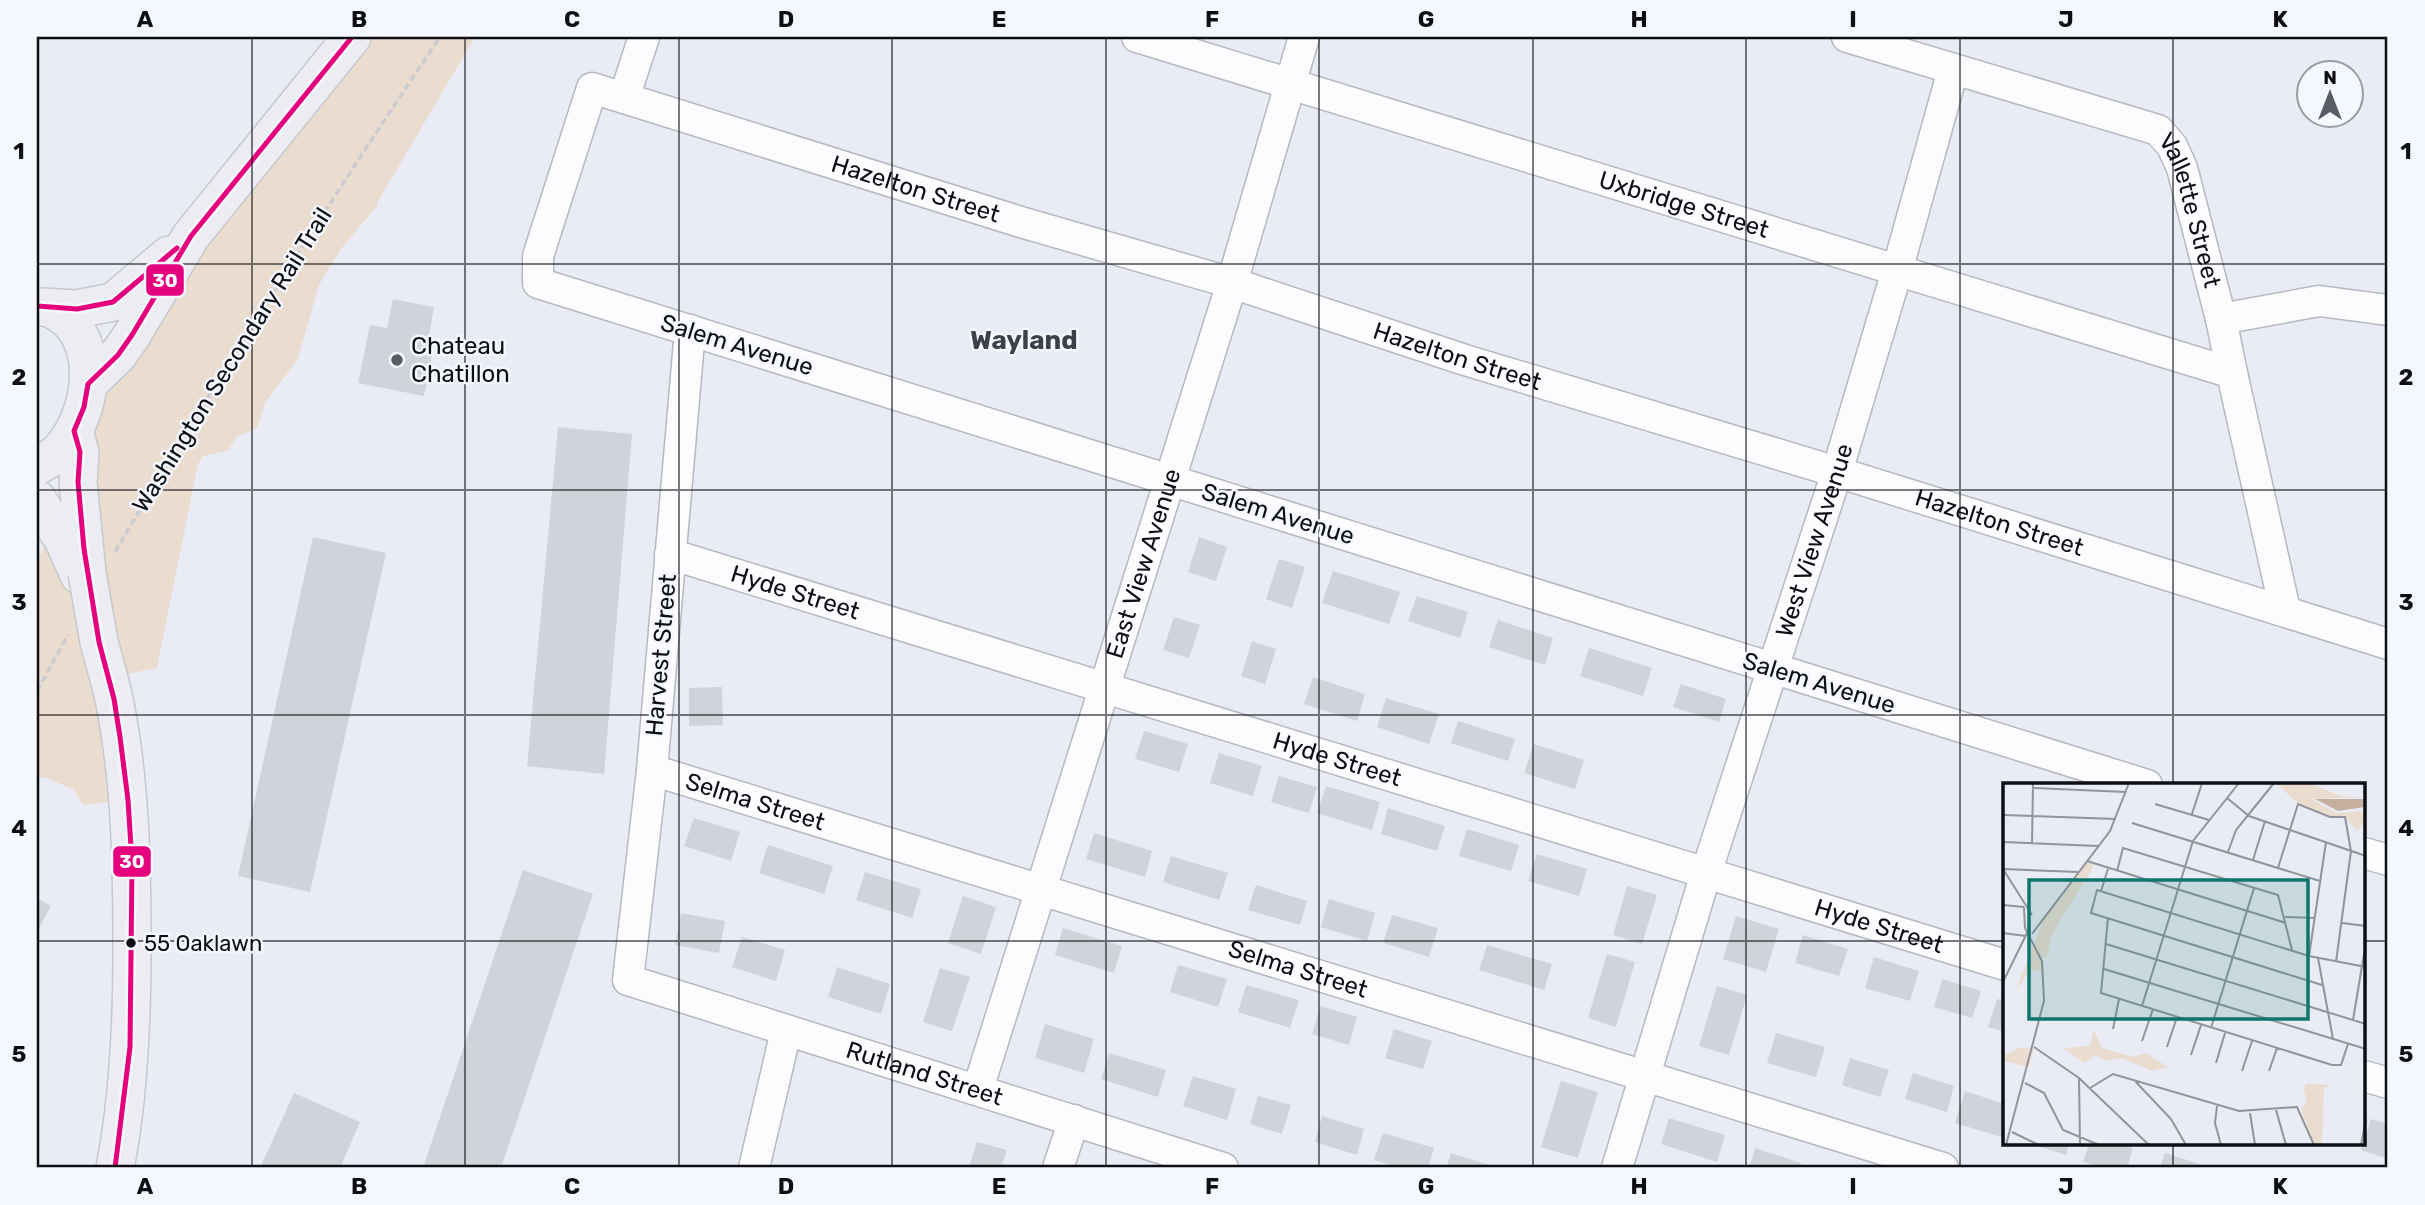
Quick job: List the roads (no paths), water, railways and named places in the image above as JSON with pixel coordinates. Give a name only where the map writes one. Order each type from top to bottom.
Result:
[{"type":"main road","points":[[88,384],[118,355],[132,335],[191,236],[352,37]]},
{"type":"main road","points":[[43,307],[77,309],[113,302],[191,236]]},
{"type":"main road","points":[[37,466],[62,449],[74,431],[84,407],[88,384],[87,356],[79,336],[68,320],[43,307]]},
{"type":"main road","points":[[74,431],[80,452],[78,482],[94,568],[84,637],[114,699],[128,800],[132,863],[130,1047],[116,1168]]},
{"type":"main road","points":[[37,499],[64,541],[94,568]]},
{"type":"street","points":[[624,98],[644,37]]},
{"type":"street","name":"Uxbridge Street","points":[[1138,37],[2232,373]]},
{"type":"street","name":"East View Avenue","points":[[978,1089],[1170,480],[1304,37]]},
{"type":"street","name":"Vallette Street","points":[[1847,37],[2158,130],[2172,146],[2182,168],[2221,319],[2286,610]]},
{"type":"street","name":"West View Avenue","points":[[1617,1168],[1706,873],[1837,472],[1953,70]]},
{"type":"street","name":"Hazelton Street","points":[[571,153],[592,88],[1024,223],[1231,283],[1465,360],[2286,610],[2388,644]]},
{"type":"street","name":"Salem Avenue","points":[[571,153],[538,256],[538,283],[2141,783]]},
{"type":"street","points":[[2221,319],[2319,301],[2388,310]]},
{"type":"street","name":"Harvest Street","points":[[628,980],[652,770],[690,330]]},
{"type":"street","name":"Hyde Street","points":[[670,554],[2003,964]]},
{"type":"street","name":"Selma Street","points":[[652,770],[1943,1168]]},
{"type":"street","points":[[2366,854],[2388,860]]},
{"type":"street","name":"Rutland Street","points":[[628,980],[1223,1168]]},
{"type":"street","points":[[754,1168],[786,1031]]},
{"type":"street","points":[[2366,1077],[2388,1083]]},
{"type":"street","points":[[1059,1168],[1074,1120]]},
{"type":"place","name":"Chateau Chatillon","points":[[397,360]]},
{"type":"place","name":"55 Oaklawn","points":[[131,943]]},
{"type":"district","name":"Wayland","points":[[1024,340]]}]
